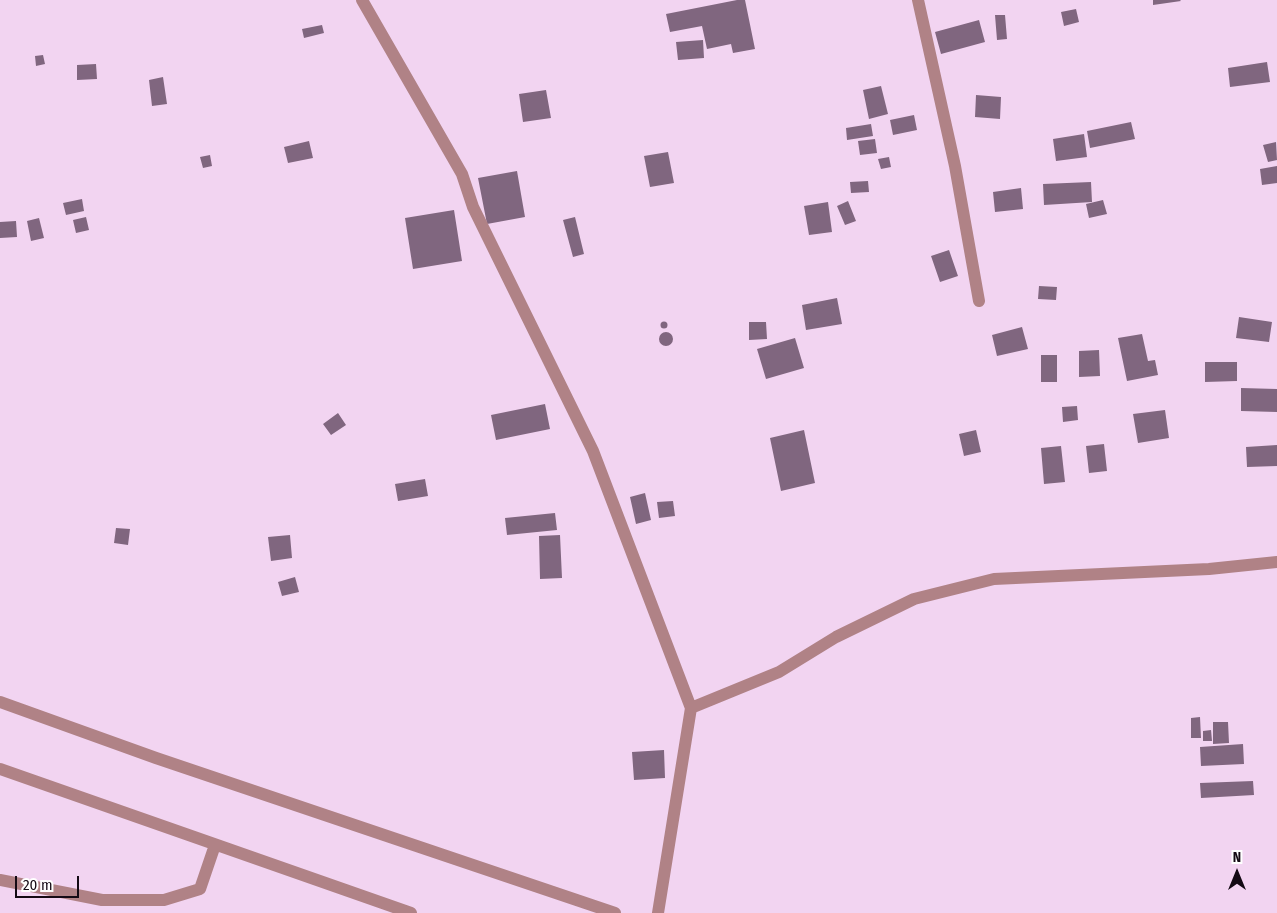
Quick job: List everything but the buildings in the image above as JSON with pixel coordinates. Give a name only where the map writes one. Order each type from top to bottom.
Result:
[{"type":"street","points":[[362,0],[462,174],[473,208],[593,451],[690,708],[658,913]]},
{"type":"street","points":[[918,0],[955,166],[979,301]]},
{"type":"street","points":[[690,708],[779,672],[836,637],[914,599],[994,579],[1209,569],[1277,562]]},
{"type":"street","points":[[0,702],[165,761],[616,913]]},
{"type":"street","points":[[0,769],[411,913]]},
{"type":"street","points":[[0,880],[102,900],[164,900],[200,889],[215,845]]}]
